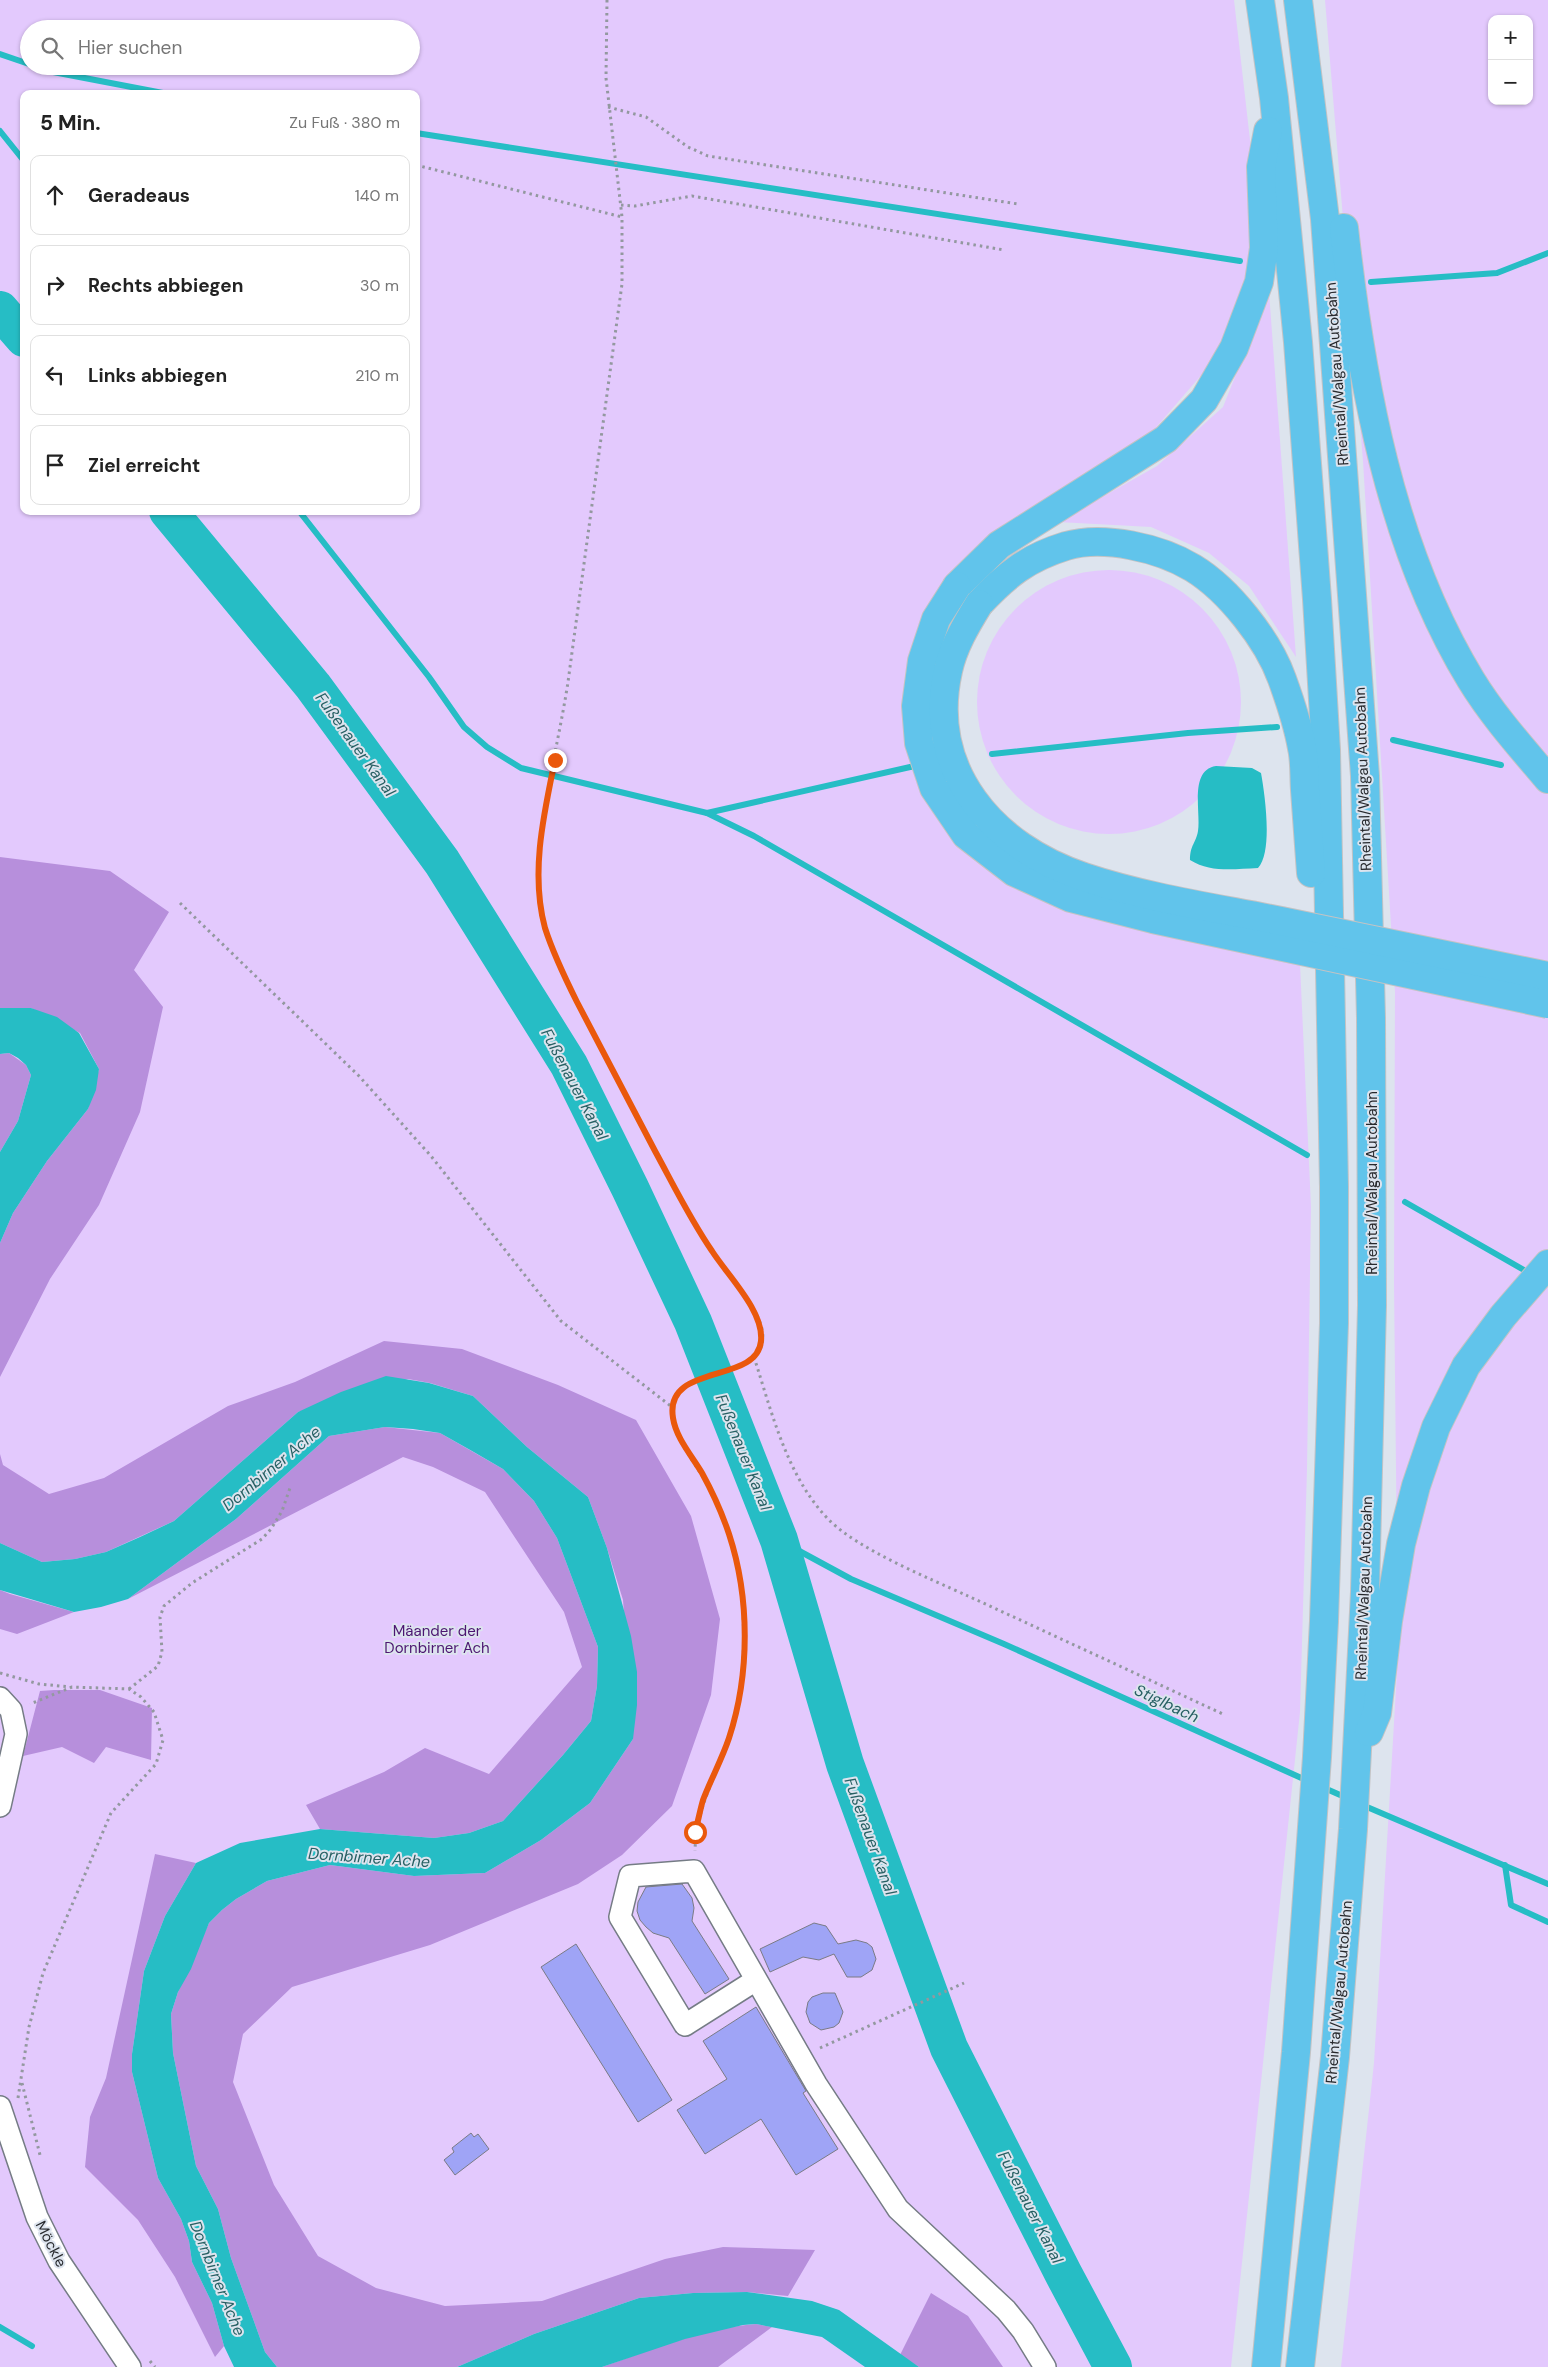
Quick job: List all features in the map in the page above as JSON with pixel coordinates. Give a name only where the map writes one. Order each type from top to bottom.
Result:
[{"type":"highway","points":[[1260,0],[1274,98],[1298,342],[1318,599],[1326,750],[1334,1187],[1334,1323],[1324,1621],[1317,1757],[1296,2052],[1266,2367]]},
{"type":"highway","name":"Rheintal/Walgau Autobahn","points":[[1298,0],[1325,219],[1366,776],[1371,1018],[1372,1305],[1365,1592],[1352,1829],[1335,2057],[1300,2367]]},
{"type":"highway","points":[[1309,80],[1330,103],[1351,292],[1373,412],[1402,531],[1432,605],[1471,680],[1510,736],[1548,779]]},
{"type":"highway","points":[[1274,98],[1261,167],[1264,248],[1259,282],[1234,348],[1204,400],[1166,439],[999,545],[957,586],[936,620],[922,661],[916,706],[919,743],[934,788],[966,835],[1014,872],[1071,898],[1144,917],[1548,1004]]},
{"type":"highway","points":[[1331,1018],[1313,906],[1303,749],[1282,677],[1268,647],[1245,616],[1226,595],[1194,568],[1152,551],[1110,542],[1067,546],[1036,557],[1004,577],[979,604],[960,637],[948,670],[943,708],[949,754],[966,789],[995,826],[1032,854],[1083,877],[1151,895],[1548,976]]},
{"type":"highway","points":[[1356,1761],[1377,1713],[1388,1621],[1401,1544],[1416,1486],[1436,1427],[1466,1366],[1503,1316],[1548,1264]]},
{"type":"street","points":[[0,1806],[16,1734],[5,1704]]},
{"type":"street","points":[[756,1980],[685,2025],[620,1917],[630,1876],[694,1871],[801,2057],[898,2209],[1006,2310],[1024,2331],[1044,2367]]},
{"type":"street","name":"Möckle","points":[[9,2107],[37,2217],[50,2244],[101,2326],[137,2360]]},
{"type":"path","points":[[607,0],[608,107],[622,217],[622,284],[555,760],[542,826],[540,898],[546,929],[561,969],[577,1002],[688,1211],[712,1251],[753,1308],[762,1330],[761,1345],[754,1357],[744,1364],[685,1386],[676,1395],[672,1407],[675,1429],[713,1494],[723,1518],[738,1569],[743,1612],[744,1651],[741,1683],[730,1736],[703,1802],[695,1832],[694,1871]]},
{"type":"path","points":[[608,107],[646,117],[688,147],[708,156],[1018,204]]},
{"type":"path","points":[[420,165],[622,217]]},
{"type":"path","points":[[621,205],[635,206],[692,196],[1004,250]]},
{"type":"path","points":[[180,903],[366,1084],[431,1156],[561,1321],[672,1407]]},
{"type":"path","points":[[754,1357],[776,1424],[801,1483],[830,1520],[857,1541],[918,1573],[1225,1715]]},
{"type":"path","points":[[129,1689],[158,1666],[162,1652],[160,1617],[164,1606],[192,1583],[262,1539],[272,1529],[282,1511],[290,1488]]},
{"type":"path","points":[[0,1673],[39,1684],[72,1688],[129,1689],[141,1697],[154,1712],[163,1740],[161,1753],[156,1764],[111,1813],[87,1866],[43,1973],[29,2027],[21,2080],[9,2107]]},
{"type":"path","points":[[5,1704],[43,1700],[72,1688]]},
{"type":"path","points":[[801,2057],[964,1982]]},
{"type":"path","points":[[21,2080],[42,2162]]},
{"type":"path","points":[[137,2360],[155,2367]]},
{"type":"green space","name":"Mäander der Dornbirner Ach","points":[[0,0],[1234,0],[1254,175],[1250,281],[1223,350],[1146,439],[947,578],[919,625],[905,673],[903,715],[924,792],[942,825],[969,855],[995,875],[1031,896],[1076,913],[1123,926],[1300,964],[1311,1207],[1307,1469],[1300,1712],[1231,2367],[0,2367]]},
{"type":"green space","points":[[1325,0],[1548,0],[1548,2367],[1341,2367],[1374,2063],[1398,1655],[1394,1283],[1395,992],[1363,461]]},
{"type":"green space","points":[[1269,292],[1296,657],[1249,586],[1209,553],[1151,527],[1058,522],[1157,466],[1223,407]]},
{"type":"green space","points":[[1096,570],[1122,570],[1147,575],[1171,585],[1203,608],[1219,628],[1231,651],[1239,676],[1241,702],[1239,728],[1231,753],[1219,776],[1203,796],[1183,812],[1147,829],[1122,834],[1096,834],[1071,829],[1047,819],[1015,796],[999,776],[982,740],[977,715],[977,689],[982,664],[992,640],[1015,608],[1035,592],[1071,575]]},
{"type":"shaded area","points":[[0,857],[110,871],[169,912],[134,970],[163,1007],[140,1112],[99,1205],[50,1279],[0,1377],[0,1243],[13,1213],[47,1161],[88,1109],[99,1069],[80,1033],[31,1008],[0,1008]]},
{"type":"shaded area","points":[[9,1053],[26,1065],[31,1075],[18,1121],[0,1152],[0,1054]]},
{"type":"shaded area","points":[[384,1341],[462,1349],[558,1385],[636,1420],[691,1516],[720,1619],[711,1695],[672,1806],[622,1855],[578,1884],[430,1945],[292,1987],[243,2034],[233,2082],[274,2185],[318,2256],[376,2288],[445,2306],[542,2301],[665,2259],[723,2247],[815,2250],[788,2296],[747,2292],[693,2293],[639,2298],[534,2334],[457,2367],[277,2367],[265,2352],[231,2258],[218,2209],[196,2166],[173,2053],[171,2014],[178,1992],[209,1923],[236,1899],[267,1881],[330,1865],[414,1876],[485,1873],[541,1840],[590,1803],[633,1739],[623,1600],[607,1548],[588,1497],[527,1447],[473,1396],[430,1383],[408,1379],[298,1412],[174,1521],[106,1552],[75,1559],[42,1562],[0,1543],[0,1454],[3,1465],[49,1494],[104,1478],[228,1406],[295,1382]]},
{"type":"shaded area","points":[[385,1427],[440,1433],[503,1469],[534,1501],[557,1538],[598,1647],[597,1686],[591,1721],[503,1821],[469,1833],[434,1838],[320,1829],[306,1805],[384,1772],[425,1748],[489,1774],[582,1667],[564,1612],[485,1492],[433,1467],[403,1457],[128,1599],[236,1519],[329,1436]]},
{"type":"shaded area","points":[[0,1590],[74,1612],[17,1634],[0,1629]]},
{"type":"shaded area","points":[[100,1690],[152,1708],[151,1760],[106,1747],[94,1763],[62,1747],[23,1756],[40,1691]]},
{"type":"shaded area","points":[[155,1854],[196,1863],[165,1916],[144,1971],[132,2054],[132,2072],[158,2178],[181,2219],[189,2241],[192,2262],[212,2303],[224,2346],[215,2357],[175,2277],[138,2220],[85,2167],[90,2117],[106,2078]]},
{"type":"shaded area","points":[[931,2293],[968,2316],[1003,2367],[919,2367],[900,2355]]},
{"type":"shaded area","points":[[756,2324],[772,2327],[718,2367],[602,2367],[697,2335],[736,2326]]},
{"type":"water","points":[[1216,766],[1252,768],[1261,773],[1266,809],[1267,837],[1263,860],[1258,868],[1214,869],[1190,860],[1199,823],[1199,783],[1202,775],[1208,769]]},
{"type":"water","points":[[0,1008],[31,1008],[57,1017],[79,1033],[99,1069],[96,1090],[88,1109],[47,1161],[13,1213],[0,1243],[0,1152],[18,1121],[31,1075],[26,1065],[18,1058],[9,1053],[0,1054]]},
{"type":"water","name":"Dornbirner Ache","points":[[386,1376],[429,1383],[473,1396],[527,1447],[588,1497],[607,1548],[631,1636],[637,1672],[637,1705],[633,1739],[590,1803],[541,1840],[485,1873],[414,1876],[330,1865],[267,1881],[236,1899],[209,1923],[191,1969],[178,1992],[171,2014],[173,2053],[196,2166],[218,2209],[231,2258],[265,2352],[277,2367],[234,2367],[224,2346],[212,2303],[192,2262],[189,2241],[181,2219],[158,2178],[132,2072],[132,2054],[144,1971],[165,1916],[196,1863],[240,1843],[320,1829],[434,1838],[469,1833],[503,1821],[591,1721],[597,1686],[598,1647],[557,1538],[534,1501],[503,1469],[440,1433],[385,1427],[329,1436],[236,1519],[128,1599],[101,1607],[74,1612],[0,1590],[0,1543],[42,1562],[75,1559],[106,1552],[174,1521],[298,1412],[341,1392]]},
{"type":"water","points":[[747,2292],[812,2301],[839,2310],[919,2367],[865,2367],[822,2337],[756,2324],[743,2325],[685,2339],[602,2367],[457,2367],[534,2334],[639,2298],[693,2293]]},
{"type":"building","points":[[682,1884],[692,1898],[694,1908],[692,1921],[729,1979],[705,1994],[669,1938],[653,1933],[640,1920],[637,1911],[638,1902],[646,1887]]},
{"type":"building","points":[[814,1923],[826,1926],[838,1944],[856,1940],[867,1943],[872,1947],[876,1959],[872,1970],[861,1977],[847,1977],[834,1954],[819,1960],[803,1957],[770,1972],[760,1949]]},
{"type":"building","points":[[576,1944],[672,2100],[638,2122],[541,1967]]},
{"type":"building","points":[[823,1993],[835,1993],[843,2012],[839,2023],[834,2027],[821,2030],[810,2023],[806,2012],[808,2002],[812,1997]]},
{"type":"building","points":[[756,2007],[806,2091],[803,2093],[838,2149],[796,2175],[761,2119],[705,2154],[677,2110],[727,2079],[703,2041]]},
{"type":"building","points":[[471,2133],[474,2137],[478,2134],[489,2149],[455,2175],[444,2160],[454,2152],[452,2148]]},
{"type":"waterway","points":[[0,54],[20,61]]},
{"type":"waterway","points":[[69,75],[147,90]]},
{"type":"waterway","points":[[0,131],[20,156]]},
{"type":"waterway","points":[[420,134],[1240,261]]},
{"type":"waterway","points":[[1371,282],[1497,273],[1548,253]]},
{"type":"waterway","name":"Fußenauer Kanal","points":[[0,310],[20,333]]},
{"type":"waterway","name":"Fußenauer Kanal","points":[[171,515],[313,686],[442,862],[569,1065],[693,1322],[779,1540],[845,1764],[949,2048],[1113,2367]]},
{"type":"waterway","points":[[302,515],[429,677],[464,727],[487,747],[521,768],[707,813],[754,836],[1307,1155]]},
{"type":"waterway","points":[[992,754],[1188,733],[1277,727]]},
{"type":"waterway","points":[[1393,740],[1501,765]]},
{"type":"waterway","points":[[707,813],[919,765]]},
{"type":"waterway","points":[[1405,1202],[1524,1270]]},
{"type":"waterway","name":"Stiglbach","points":[[779,1540],[851,1579],[1004,1644],[1308,1781]]},
{"type":"waterway","name":"Stiglbach","points":[[1322,1787],[1347,1798]]},
{"type":"waterway","name":"Stiglbach","points":[[1360,1804],[1548,1884]]},
{"type":"waterway","points":[[1505,1865],[1511,1905],[1548,1922]]},
{"type":"waterway","points":[[0,2327],[32,2346]]},
{"type":"route","points":[[555,760],[542,826],[540,860],[540,898],[546,929],[561,969],[577,1002],[688,1211],[712,1251],[753,1308],[762,1330],[761,1345],[754,1357],[744,1364],[685,1386],[676,1395],[672,1407],[675,1429],[701,1471],[723,1518],[739,1577],[743,1612],[744,1651],[735,1716],[730,1736],[703,1802],[695,1832]]}]
